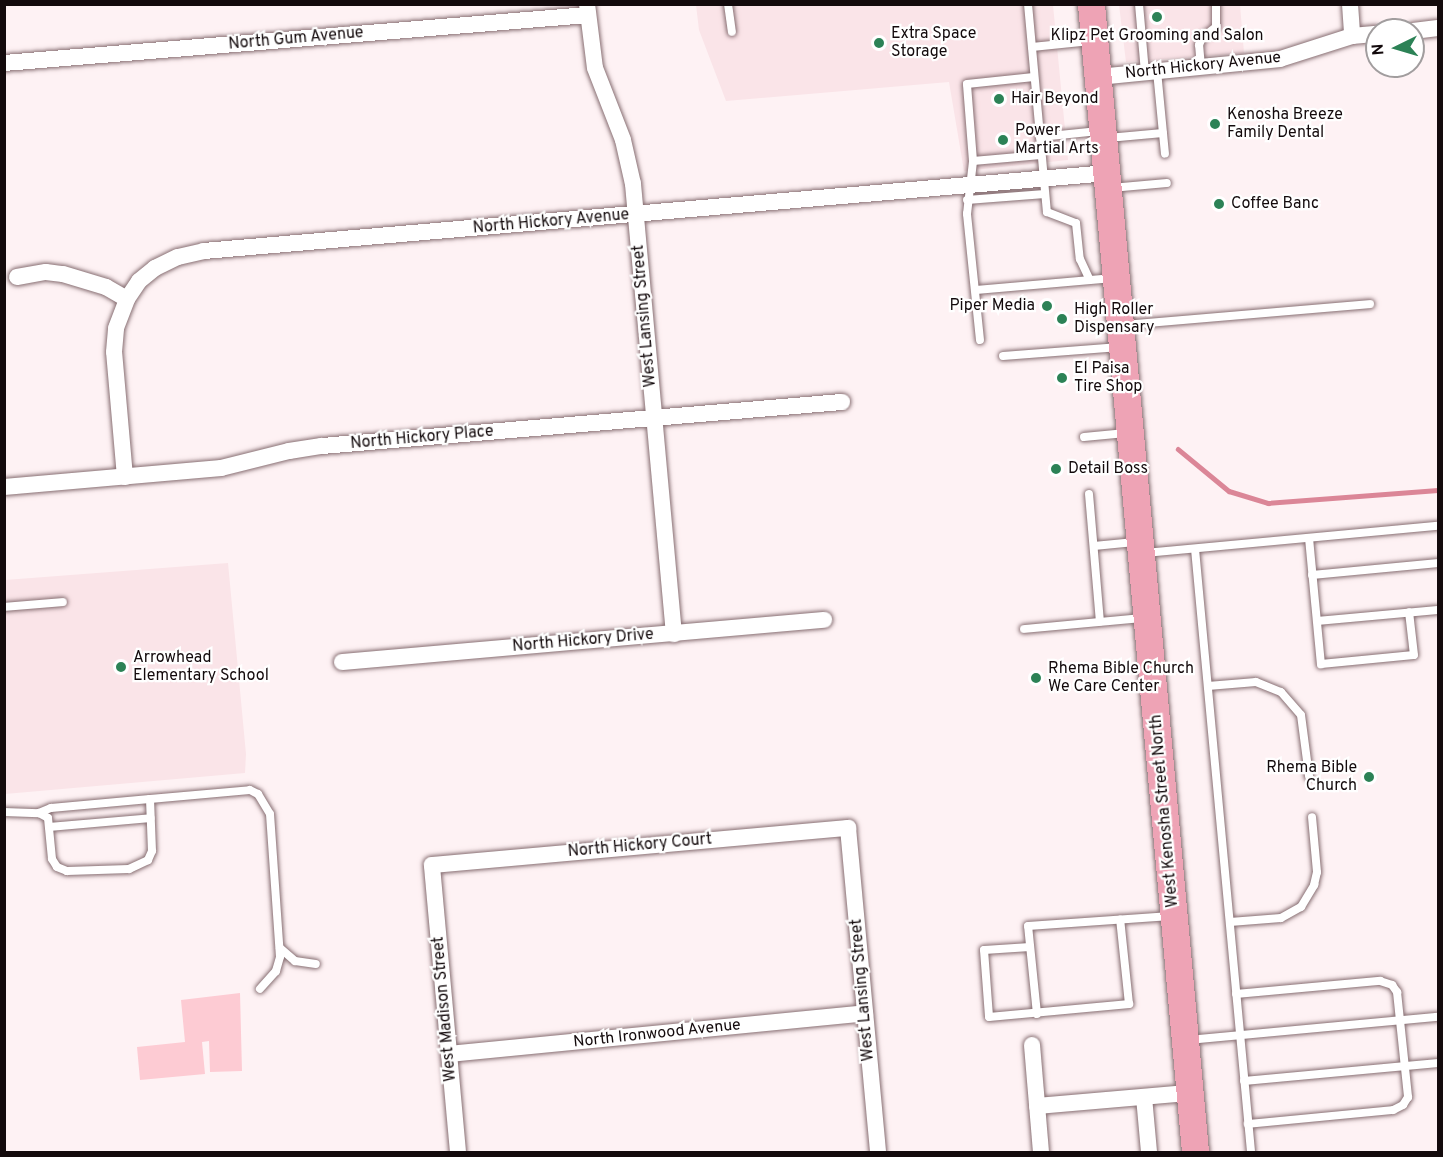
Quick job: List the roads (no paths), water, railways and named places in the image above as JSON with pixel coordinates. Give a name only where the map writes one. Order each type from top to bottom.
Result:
[{"type":"main road","name":"West Kenosha Street North","points":[[1091,4],[1109,181],[1195,1152]]},
{"type":"street","points":[[1350,4],[1352,36]]},
{"type":"street","name":"North Gum Avenue","points":[[4,63],[588,10]]},
{"type":"street","name":"West Lansing Street","points":[[588,10],[595,68],[627,156],[636,215],[674,634]]},
{"type":"street","name":"North Hickory Avenue","points":[[1098,77],[1280,59],[1352,36],[1365,35]]},
{"type":"street","name":"North Hickory Avenue","points":[[127,298],[139,281],[155,268],[178,257],[204,251],[636,215],[969,193],[1109,181]]},
{"type":"street","points":[[17,277],[46,272],[63,274],[106,287],[127,298],[118,318],[114,345],[125,477]]},
{"type":"street","name":"North Hickory Place","points":[[4,487],[232,467],[309,447],[842,402]]},
{"type":"street","name":"North Hickory Drive","points":[[342,662],[824,620]]},
{"type":"street","name":"West Lansing Street","points":[[848,828],[878,1152]]},
{"type":"street","name":"North Hickory Court","points":[[432,866],[848,828]]},
{"type":"street","name":"West Madison Street","points":[[432,866],[458,1152]]},
{"type":"street","name":"North Ironwood Avenue","points":[[449,1054],[865,1013]]},
{"type":"street","points":[[1032,1045],[1041,1152]]},
{"type":"street","points":[[1037,1106],[1190,1093]]},
{"type":"street","points":[[1144,1097],[1149,1152]]},
{"type":"lane","points":[[728,4],[732,32]]},
{"type":"lane","points":[[1028,4],[1047,212],[1076,223],[1080,259],[1090,280]]},
{"type":"lane","points":[[1139,4],[1165,154]]},
{"type":"lane","points":[[1201,67],[1199,45],[1202,38],[1216,27],[1216,4]]},
{"type":"lane","points":[[1032,46],[1094,41]]},
{"type":"lane","points":[[980,340],[969,193],[973,161],[967,84],[1034,77]]},
{"type":"lane","points":[[1040,137],[1163,133]]},
{"type":"lane","points":[[973,161],[1041,155]]},
{"type":"lane","points":[[1109,181],[1167,183]]},
{"type":"lane","points":[[976,290],[1117,278]]},
{"type":"lane","points":[[1003,356],[1122,336],[1370,304]]},
{"type":"lane","points":[[1084,437],[1131,433]]},
{"type":"lane","points":[[1089,494],[1100,622]]},
{"type":"lane","points":[[1094,546],[1196,549],[1438,526]]},
{"type":"lane","points":[[1309,538],[1321,664],[1414,655],[1409,612]]},
{"type":"lane","points":[[1196,549],[1251,1152]]},
{"type":"lane","points":[[1312,575],[1438,563]]},
{"type":"lane","points":[[4,607],[63,602]]},
{"type":"lane","points":[[1317,621],[1438,610]]},
{"type":"lane","points":[[1024,629],[1148,618]]},
{"type":"lane","points":[[1208,686],[1256,682],[1281,692],[1301,715],[1309,776]]},
{"type":"lane","points":[[4,812],[39,813],[51,808],[250,790],[258,794],[270,814],[280,947],[276,971],[260,989]]},
{"type":"lane","points":[[39,813],[48,818],[52,859],[57,867],[67,872],[129,869],[148,861],[152,851],[150,799]]},
{"type":"lane","points":[[1230,922],[1281,918],[1301,907],[1314,885],[1317,872],[1312,817]]},
{"type":"lane","points":[[49,827],[151,818]]},
{"type":"lane","points":[[1037,1014],[1028,926],[1174,916]]},
{"type":"lane","points":[[1030,947],[984,950],[990,1017],[1129,1004],[1120,919]]},
{"type":"lane","points":[[280,947],[295,961],[316,964]]},
{"type":"lane","points":[[1236,994],[1380,981],[1392,985],[1397,992],[1408,1097],[1403,1105],[1393,1110],[1248,1124]]},
{"type":"lane","points":[[1185,1041],[1438,1017]]},
{"type":"lane","points":[[1244,1081],[1438,1063]]},
{"type":"waterway","points":[[1178,449],[1229,491],[1268,503],[1438,490]]},
{"type":"place","name":"Klipz Pet Grooming and Salon","points":[[1157,17]]},
{"type":"place","name":"Extra Space Storage","points":[[879,43]]},
{"type":"place","name":"Hair Beyond","points":[[999,99]]},
{"type":"place","name":"Kenosha Breeze Family Dental","points":[[1215,124]]},
{"type":"place","name":"Power Martial Arts","points":[[1003,140]]},
{"type":"place","name":"Coffee Banc","points":[[1219,204]]},
{"type":"place","name":"Piper Media","points":[[1047,306]]},
{"type":"place","name":"High Roller Dispensary","points":[[1062,319]]},
{"type":"place","name":"El Paisa Tire Shop","points":[[1062,378]]},
{"type":"place","name":"Detail Boss","points":[[1056,469]]},
{"type":"place","name":"Arrowhead Elementary School","points":[[121,667]]},
{"type":"place","name":"Rhema Bible Church We Care Center","points":[[1036,678]]},
{"type":"place","name":"Rhema Bible Church","points":[[1369,777]]}]
